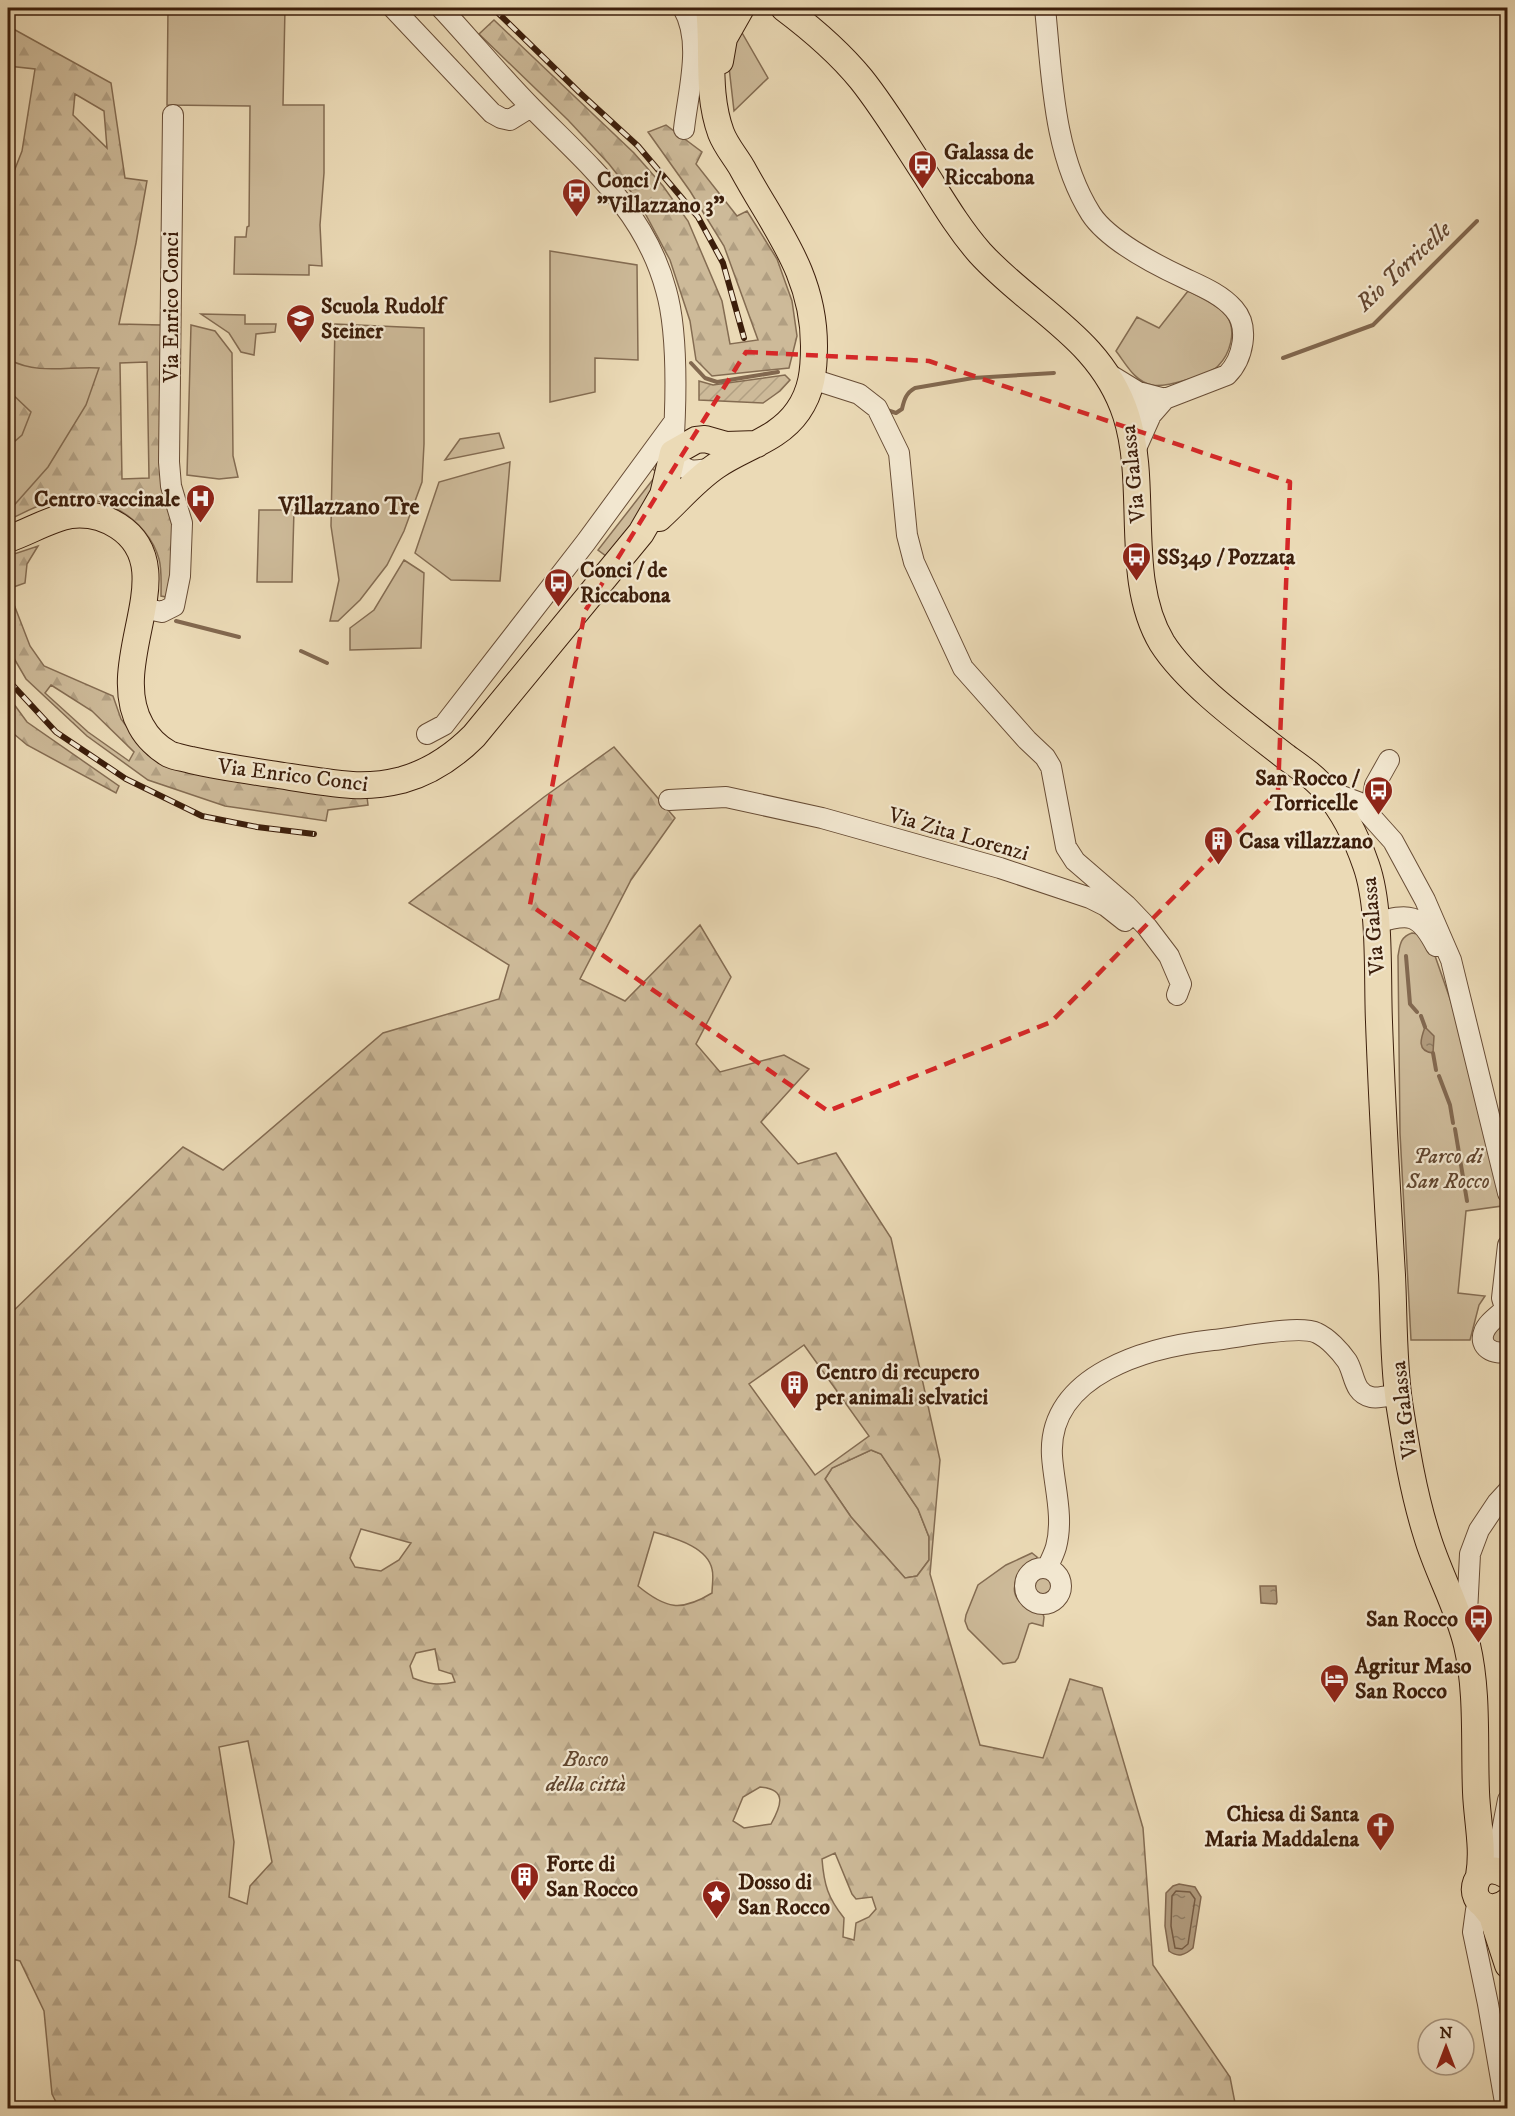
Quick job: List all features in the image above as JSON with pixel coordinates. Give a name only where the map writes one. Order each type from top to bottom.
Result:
[{"type":"main road","points":[[641,533],[688,487],[715,466],[733,454],[775,434],[797,412],[807,397],[812,379],[814,339],[808,294],[800,270],[781,232],[722,136],[710,79],[723,14],[748,13],[774,8]]},
{"type":"main road","name":"Via Galassa","points":[[784,8],[812,28],[858,76],[892,123],[961,229],[982,255],[1088,349],[1107,373],[1126,414],[1134,453],[1144,594],[1152,623],[1162,642],[1175,661],[1209,694],[1326,790],[1346,819],[1360,848],[1369,873],[1376,923],[1382,1094],[1398,1394],[1412,1481],[1427,1537],[1466,1641],[1472,1672],[1476,1801],[1488,1830],[1497,1872]]},
{"type":"main road","points":[[674,453],[686,444],[705,439],[726,445],[757,444]]},
{"type":"main road","name":"Via Enrico Conci","points":[[8,539],[70,515],[83,514],[96,516],[113,523],[133,539],[146,565],[146,590],[129,681],[130,697],[134,714],[153,742],[170,754],[218,766],[352,785],[376,785],[422,774],[446,761],[474,736],[641,533],[663,495],[674,453]]},
{"type":"main road","points":[[1497,1872],[1476,1881],[1474,1892],[1495,1903],[1492,1916],[1504,1953]]},
{"type":"street","points":[[393,8],[492,114],[510,120],[531,107]]},
{"type":"street","name":"Via Enrico Conci","points":[[441,8],[531,107],[622,200],[651,249],[667,292],[671,317],[674,453]]},
{"type":"street","points":[[683,8],[690,19],[694,52],[684,129]]},
{"type":"street","points":[[1045,8],[1060,135],[1078,188],[1093,217],[1135,252],[1158,266],[1220,296],[1240,317],[1242,346],[1233,369],[1218,380],[1126,414]]},
{"type":"street","name":"Via Enrico Conci","points":[[142,608],[162,612],[174,606],[180,576],[182,524],[171,486],[169,462],[172,115]]},
{"type":"street","points":[[1107,373],[1138,392],[1165,399]]},
{"type":"street","name":"Via Zita Lorenzi","points":[[669,800],[726,797],[822,818],[1000,868],[1090,897],[1123,920],[1156,961],[1180,1002],[1181,984],[1169,956],[1126,905],[1075,861],[1066,847],[1053,776],[1045,756],[1027,740],[963,668],[947,637],[914,562],[908,535],[899,453],[877,408],[859,394],[812,379]]},
{"type":"street","points":[[1134,453],[1151,416],[1165,399]]},
{"type":"street","points":[[427,734],[444,725],[586,542],[674,415],[705,439]]},
{"type":"street","points":[[674,453],[677,462],[684,469],[693,471],[715,466]]},
{"type":"street","points":[[507,644],[533,664]]},
{"type":"street","points":[[1389,760],[1375,785],[1373,798],[1451,960],[1504,1164],[1508,1193]]},
{"type":"street","points":[[1326,790],[1358,802],[1373,798]]},
{"type":"street","points":[[1393,841],[1395,860],[1410,894],[1408,908],[1401,916]]},
{"type":"street","points":[[1376,923],[1401,916],[1411,918],[1426,928],[1459,997]]},
{"type":"street","points":[[1508,1245],[1502,1298],[1506,1314],[1486,1327],[1483,1338],[1486,1346],[1492,1352],[1508,1352]]},
{"type":"street","points":[[1047,1568],[1056,1548],[1058,1526],[1052,1442],[1057,1426],[1071,1399],[1085,1383],[1109,1368],[1164,1349],[1200,1342],[1307,1330],[1325,1338],[1347,1362],[1358,1389],[1365,1395],[1373,1398],[1398,1394]]},
{"type":"street","points":[[1466,1641],[1470,1554],[1479,1530],[1508,1491]]},
{"type":"street","points":[[1488,1830],[1508,1800]]},
{"type":"street","points":[[1495,1903],[1476,1910],[1473,1932],[1506,2109]]},
{"type":"highlighted area","points":[[746,352],[929,361],[1290,482],[1278,791],[1051,1022],[828,1111],[530,905],[585,611]]},
{"type":"green space","points":[[168,8],[285,8],[283,105],[324,105],[324,173],[320,225],[322,266],[309,265],[309,275],[234,274],[235,237],[246,237],[249,226],[250,106],[167,105]]},
{"type":"green space","points":[[494,20],[634,153],[663,186],[688,221],[722,301],[730,344],[758,340],[724,246],[690,191],[648,132],[666,125],[702,152],[696,164],[737,216],[747,211],[777,259],[792,301],[797,336],[789,368],[712,376],[696,360],[690,321],[670,260],[639,202],[609,164],[568,120],[479,34]]},
{"type":"green space","points":[[8,26],[111,83],[125,178],[147,181],[119,324],[162,325],[177,519],[172,598],[161,596],[159,559],[145,532],[133,520],[106,504],[91,499],[53,500],[8,520],[8,508],[9,511],[48,467],[86,405],[99,368],[43,369],[21,365],[10,360],[8,366],[8,179],[11,179],[22,151],[35,69],[8,66]],"holes":[[[75,94],[104,111],[107,148],[73,115]],[[147,362],[149,478],[122,479],[120,363]]]},
{"type":"green space","points":[[741,31],[768,78],[734,111],[729,67],[732,43]]},
{"type":"green space","points":[[550,251],[637,265],[638,360],[595,358],[595,392],[550,402]]},
{"type":"green space","points":[[1188,291],[1214,305],[1227,316],[1232,328],[1229,349],[1218,366],[1196,377],[1166,385],[1146,383],[1131,372],[1116,351],[1137,317],[1159,328]]},
{"type":"green space","points":[[201,314],[245,315],[245,324],[276,324],[275,332],[256,334],[254,355],[241,352],[229,333]]},
{"type":"green space","points":[[335,324],[424,328],[424,444],[422,482],[404,531],[387,565],[360,600],[338,621],[330,621],[339,580],[331,526]]},
{"type":"green space","points":[[191,325],[215,331],[232,353],[233,456],[238,477],[219,479],[187,475]]},
{"type":"green space","points":[[8,335],[113,349],[94,397],[48,474],[8,520]]},
{"type":"green space","points":[[785,375],[790,380],[780,391],[763,403],[699,400],[699,381],[713,385]]},
{"type":"green space","points":[[8,390],[31,412],[22,435],[8,447]]},
{"type":"green space","points":[[499,433],[504,448],[445,460],[460,439]]},
{"type":"green space","points":[[658,456],[661,456],[660,463],[657,479],[652,494],[639,512],[641,515],[610,559],[598,550],[658,473],[650,467]]},
{"type":"green space","points":[[510,462],[500,581],[451,580],[415,553],[439,482]]},
{"type":"green space","points":[[259,510],[294,510],[292,582],[257,582]]},
{"type":"green space","points":[[38,546],[27,564],[25,583],[8,589],[8,556]]},
{"type":"green space","points":[[404,560],[424,573],[421,648],[350,650],[350,628],[374,610]]},
{"type":"green space","points":[[8,589],[30,646],[44,666],[113,696],[121,719],[148,755],[220,779],[367,797],[368,805],[328,810],[326,821],[225,806],[148,780],[87,736],[26,679],[8,648]],"holes":[[[51,685],[92,711],[134,752],[129,761],[88,732],[45,693]]]},
{"type":"green space","points":[[8,696],[27,722],[119,786],[116,793],[27,745],[8,729]]},
{"type":"green space","name":"Bosco della città","points":[[614,747],[675,818],[631,880],[580,979],[625,1001],[700,925],[731,977],[696,1044],[720,1072],[784,1055],[809,1069],[761,1122],[798,1164],[836,1153],[891,1238],[940,1460],[930,1574],[980,1745],[1043,1758],[1070,1679],[1102,1688],[1143,1828],[1153,1965],[1230,2077],[1236,2108],[59,2108],[52,2094],[44,2011],[20,1961],[8,1958],[8,1316],[183,1147],[223,1170],[383,1033],[499,999],[509,965],[409,903],[544,797]],"holes":[[[804,1345],[869,1436],[815,1475],[749,1384]],[[871,1450],[881,1454],[918,1509],[929,1537],[929,1560],[917,1576],[905,1578],[851,1517],[825,1479],[832,1468]],[[361,1529],[411,1543],[399,1560],[381,1571],[355,1567],[350,1558]],[[654,1532],[688,1544],[704,1554],[709,1561],[713,1572],[712,1593],[701,1599],[674,1605],[648,1594],[638,1586]],[[435,1649],[439,1670],[452,1674],[455,1682],[439,1684],[418,1680],[413,1678],[410,1666],[416,1653]],[[248,1741],[272,1862],[250,1886],[247,1904],[229,1897],[234,1842],[219,1747]],[[760,1787],[769,1788],[778,1795],[779,1805],[771,1824],[744,1828],[733,1821],[743,1797]],[[835,1853],[856,1899],[872,1897],[876,1909],[869,1917],[856,1923],[854,1940],[843,1937],[844,1918],[831,1897],[822,1859]]]},
{"type":"green space","name":"Parco di San Rocco","points":[[1412,933],[1418,934],[1434,953],[1456,1016],[1494,1163],[1502,1206],[1466,1211],[1458,1293],[1485,1296],[1479,1305],[1470,1340],[1411,1340],[1400,1133],[1398,956],[1403,939]]},
{"type":"green space","points":[[1500,1328],[1506,1330],[1508,1336],[1506,1342],[1500,1344],[1494,1342],[1492,1336],[1494,1330]]},
{"type":"green space","points":[[871,1450],[881,1454],[918,1509],[929,1537],[929,1560],[917,1576],[905,1578],[851,1517],[825,1479],[832,1468]]},
{"type":"green space","points":[[1032,1553],[1037,1557],[1036,1562],[1025,1568],[1017,1578],[1014,1589],[1021,1603],[1042,1611],[1043,1626],[1029,1624],[1018,1658],[1015,1662],[1003,1664],[968,1629],[965,1621],[966,1615],[978,1585],[1006,1565]]},
{"type":"green space","points":[[1042,1574],[1049,1577],[1052,1584],[1049,1591],[1042,1594],[1035,1591],[1032,1584],[1035,1577]]},
{"type":"water","points":[[1425,1027],[1434,1036],[1433,1053],[1422,1047],[1421,1040]]},
{"type":"water","points":[[1260,1586],[1276,1586],[1276,1604],[1261,1603]]},
{"type":"water","points":[[1179,1884],[1195,1887],[1201,1897],[1193,1948],[1178,1955],[1169,1951],[1165,1926],[1166,1893]]},
{"type":"waterway","name":"Rio Torricelle","points":[[1283,358],[1373,325],[1477,221]]},
{"type":"waterway","name":"Rio Torricelle","points":[[691,363],[705,378],[717,382],[778,372]]},
{"type":"waterway","name":"Rio Torricelle","points":[[887,410],[896,413],[902,409],[909,392],[915,388],[973,378],[1054,373]]},
{"type":"waterway","points":[[176,621],[239,637]]},
{"type":"waterway","points":[[301,651],[327,663]]},
{"type":"waterway","points":[[1406,956],[1410,1004],[1417,1012]]},
{"type":"waterway","points":[[1421,1016],[1425,1027]]},
{"type":"waterway","points":[[1433,1053],[1436,1070]]},
{"type":"waterway","points":[[1439,1076],[1450,1105],[1453,1123]]},
{"type":"waterway","points":[[1455,1129],[1467,1201]]},
{"type":"railway","points":[[493,8],[638,146],[698,217],[723,263],[744,338]]},
{"type":"railway","points":[[8,680],[56,732],[126,779],[202,816],[257,827],[314,834]]},
{"type":"place","name":"Galassa de Riccabona","points":[[923,190]]},
{"type":"place","name":"Conci / \"Villazzano 3\"","points":[[576,218]]},
{"type":"place","name":"Scuola Rudolf Steiner","points":[[300,344]]},
{"type":"place","name":"Centro vaccinale","points":[[201,524]]},
{"type":"place","name":"SS349 / Pozzata","points":[[1136,582]]},
{"type":"place","name":"Conci / de Riccabona","points":[[559,608]]},
{"type":"place","name":"San Rocco / Torricelle","points":[[1379,816]]},
{"type":"place","name":"Casa villazzano","points":[[1218,866]]},
{"type":"place","name":"Centro di recupero per animali selvatici","points":[[795,1410]]},
{"type":"place","name":"San Rocco","points":[[1479,1644]]},
{"type":"place","name":"Agritur Maso San Rocco","points":[[1334,1704]]},
{"type":"place","name":"Chiesa di Santa Maria Maddalena","points":[[1380,1852]]},
{"type":"place","name":"Forte di San Rocco","points":[[525,1902]]},
{"type":"place","name":"Dosso di San Rocco","points":[[717,1920]]},
{"type":"district","name":"Villazzano Tre","points":[[349,506]]}]
